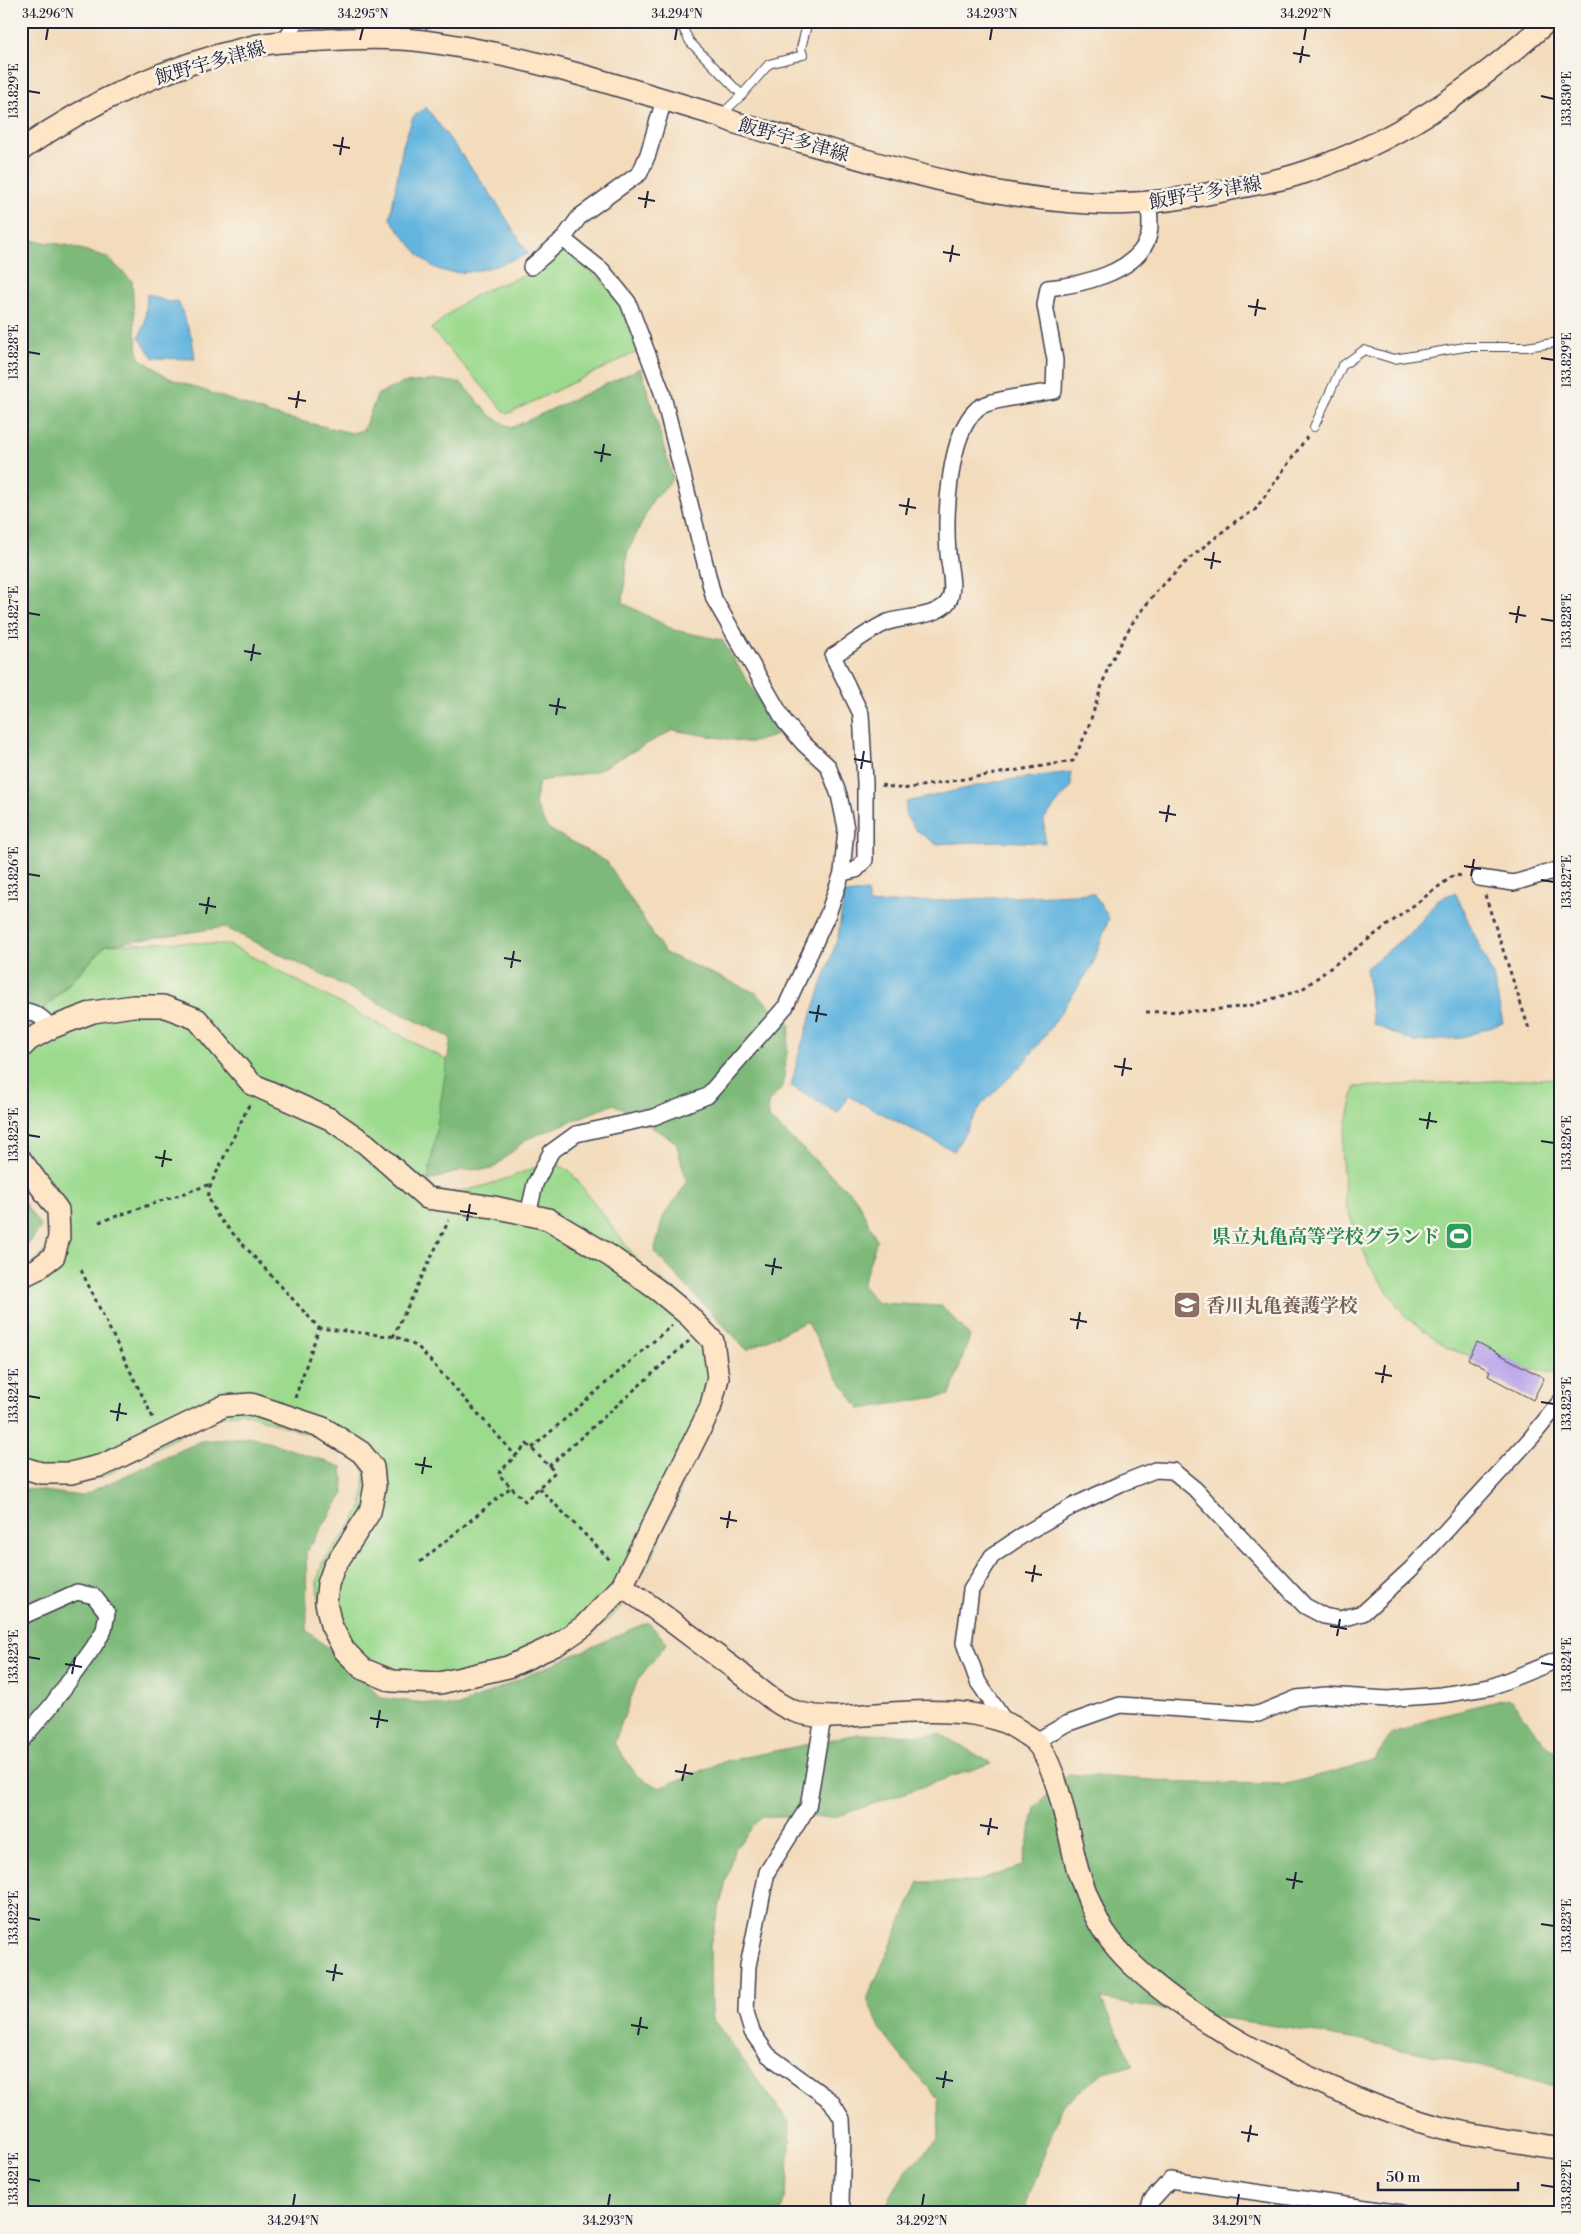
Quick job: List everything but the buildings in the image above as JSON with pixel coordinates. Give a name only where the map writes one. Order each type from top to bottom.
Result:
[{"type":"street","points":[[286,42],[295,21]]},
{"type":"street","name":"飯野宇多津線","points":[[21,150],[62,122],[119,91],[170,70],[251,46],[356,38],[422,41],[500,55],[590,77],[719,116],[736,123],[943,180],[1004,192],[1088,203],[1149,203],[1198,197],[1295,175],[1354,153],[1420,120],[1462,93],[1504,61],[1548,21]]},
{"type":"street","points":[[530,267],[563,239],[580,216],[640,173],[648,154],[664,100]]},
{"type":"street","points":[[842,873],[856,870],[865,860],[865,782],[861,714],[833,656],[887,622],[939,610],[948,601],[952,590],[946,530],[954,454],[962,429],[978,407],[1007,399],[1054,391],[1055,360],[1045,304],[1048,288],[1071,286],[1110,274],[1134,260],[1148,238],[1149,203]]},
{"type":"street","points":[[528,1215],[535,1184],[551,1152],[576,1134],[654,1118],[707,1096],[786,1006],[828,914],[842,873],[846,828],[839,795],[828,766],[804,744],[785,722],[714,599],[662,392],[628,302],[602,270],[563,239]]},
{"type":"street","points":[[1479,878],[1514,883],[1560,869]]},
{"type":"street","points":[[21,1048],[29,1040],[51,1028],[93,1012],[133,1006],[163,1006],[197,1019],[252,1084],[330,1119],[366,1144],[427,1198],[548,1219],[610,1256],[686,1313],[713,1341],[718,1378],[710,1409],[624,1581],[584,1626],[558,1644],[508,1667],[440,1683],[392,1681],[363,1669],[344,1650],[331,1625],[326,1603],[328,1584],[334,1567],[370,1512],[375,1486],[373,1467],[361,1452],[323,1428],[250,1404],[224,1406],[104,1465],[71,1473],[41,1473],[21,1467]]},
{"type":"street","points":[[21,1010],[32,1011],[46,1020],[51,1028]]},
{"type":"street","points":[[21,1160],[58,1210],[60,1237],[54,1256],[37,1269],[21,1277]]},
{"type":"street","points":[[1006,1723],[978,1682],[964,1644],[971,1590],[992,1556],[1026,1533],[1073,1506],[1120,1484],[1155,1470],[1173,1471],[1196,1490],[1305,1606],[1324,1616],[1340,1619],[1363,1613],[1411,1569],[1531,1438],[1560,1402]]},
{"type":"street","points":[[624,1581],[654,1608],[772,1698],[796,1712],[823,1718],[890,1712],[980,1715],[1006,1723],[1036,1741],[1052,1770],[1078,1871],[1096,1918],[1122,1955],[1174,2000],[1251,2046],[1364,2100],[1442,2128],[1560,2149]]},
{"type":"street","points":[[21,1617],[77,1592],[94,1596],[107,1613],[104,1630],[93,1648],[51,1706],[21,1741]]},
{"type":"street","points":[[1036,1741],[1066,1724],[1120,1705],[1258,1714],[1297,1698],[1326,1695],[1387,1699],[1442,1695],[1491,1687],[1560,1659]]},
{"type":"street","points":[[823,1718],[808,1806],[767,1872],[748,1966],[746,2012],[752,2032],[768,2055],[831,2101],[842,2119],[844,2140],[841,2202],[844,2213]]},
{"type":"street","points":[[1147,2213],[1151,2201],[1170,2180],[1401,2213]]},
{"type":"lane","points":[[679,21],[690,42],[742,95]]},
{"type":"lane","points":[[719,116],[742,95],[768,64],[803,55],[801,48],[808,21]]},
{"type":"lane","points":[[1314,427],[1342,366],[1364,350],[1394,359],[1464,347],[1526,347],[1560,342]]},
{"type":"path","points":[[865,782],[903,789],[1073,761],[1087,731],[1108,667],[1131,625],[1155,593],[1190,558],[1236,521],[1255,510],[1314,427]]},
{"type":"path","points":[[1146,1012],[1200,1011],[1249,1006],[1302,990],[1454,875],[1479,878],[1530,1032]]},
{"type":"path","points":[[258,1087],[211,1184],[208,1197],[218,1217],[319,1328],[393,1337],[418,1347],[516,1456]]},
{"type":"path","points":[[98,1222],[211,1184]]},
{"type":"path","points":[[393,1337],[458,1202]]},
{"type":"path","points":[[81,1270],[162,1436]]},
{"type":"path","points":[[532,1448],[686,1313]]},
{"type":"path","points":[[290,1417],[319,1328]]},
{"type":"path","points":[[549,1466],[702,1329]]},
{"type":"path","points":[[528,1444],[532,1448],[555,1472],[525,1501],[498,1474],[528,1444]]},
{"type":"path","points":[[420,1562],[511,1487]]},
{"type":"path","points":[[539,1488],[624,1581]]},
{"type":"green space","points":[[21,239],[66,245],[107,257],[132,281],[135,331],[139,358],[169,378],[270,414],[352,433],[363,430],[378,394],[403,383],[438,380],[461,383],[490,415],[511,428],[641,368],[673,479],[653,500],[627,553],[623,603],[674,630],[722,640],[780,734],[751,743],[673,730],[594,772],[539,781],[535,804],[547,828],[607,862],[665,953],[756,993],[790,1025],[783,1086],[768,1103],[769,1118],[856,1198],[877,1240],[862,1285],[877,1303],[942,1306],[970,1336],[950,1395],[860,1409],[836,1376],[807,1321],[747,1350],[654,1252],[663,1217],[687,1183],[676,1142],[614,1104],[527,1139],[492,1169],[462,1170],[428,1181],[451,1038],[224,927],[106,945],[21,1032]]},
{"type":"green space","points":[[563,250],[599,278],[621,303],[639,351],[507,414],[431,329],[457,307],[483,291],[528,274]]},
{"type":"green space","points":[[179,942],[230,945],[452,1063],[439,1116],[428,1181],[433,1187],[447,1192],[477,1188],[551,1161],[570,1171],[642,1266],[690,1301],[712,1323],[723,1350],[679,1495],[650,1560],[621,1608],[589,1637],[531,1671],[472,1686],[376,1686],[319,1607],[317,1583],[322,1563],[352,1524],[362,1506],[364,1491],[364,1470],[355,1457],[327,1440],[241,1412],[209,1420],[103,1477],[65,1484],[21,1476],[21,1268],[36,1261],[50,1245],[47,1209],[21,1173],[21,1034],[106,945]]},
{"type":"green space","name":"県立丸亀高等学校グランド","points":[[1560,1078],[1560,1374],[1504,1366],[1449,1349],[1405,1316],[1369,1265],[1346,1206],[1341,1149],[1355,1087]]},
{"type":"green space","points":[[21,1198],[41,1227],[21,1254]]},
{"type":"green space","points":[[254,1437],[342,1467],[344,1493],[306,1552],[307,1631],[336,1654],[382,1698],[457,1707],[648,1622],[667,1643],[638,1679],[614,1743],[637,1776],[659,1788],[726,1761],[858,1734],[942,1735],[991,1763],[835,1817],[761,1817],[734,1850],[710,1944],[711,2017],[790,2123],[788,2181],[781,2213],[21,2213],[21,1488],[81,1496],[201,1441]]},
{"type":"green space","points":[[1509,1698],[1548,1747],[1560,1753],[1560,2089],[1504,2073],[1390,2046],[1101,1999],[1133,2065],[1101,2074],[1062,2105],[1023,2213],[882,2213],[906,2170],[939,2139],[938,2098],[908,2065],[882,2032],[867,1999],[919,1882],[975,1882],[1022,1866],[1035,1808],[1068,1774],[1194,1783],[1287,1784],[1373,1761],[1391,1735],[1440,1715]]},
{"type":"water","points":[[426,107],[495,200],[528,254],[477,270],[450,272],[438,269],[423,258],[390,219],[403,145],[413,117]]},
{"type":"water","points":[[147,294],[168,302],[178,301],[192,338],[195,359],[153,358],[139,337],[145,323]]},
{"type":"water","points":[[1071,772],[1071,787],[1044,819],[1045,843],[996,841],[936,844],[916,830],[906,816],[906,802],[999,781]]},
{"type":"water","points":[[867,892],[869,904],[1093,893],[1109,918],[1092,966],[1047,1033],[1022,1065],[982,1104],[954,1151],[848,1096],[838,1113],[791,1086],[800,1049],[838,937],[844,894]]},
{"type":"water","points":[[1455,892],[1493,976],[1503,1023],[1460,1038],[1415,1042],[1373,1024],[1366,968],[1416,928],[1437,900]]},
{"type":"place","name":"県立丸亀高等学校グランド","points":[[1459,1236]]},
{"type":"place","name":"香川丸亀養護学校","points":[[1187,1305]]}]
